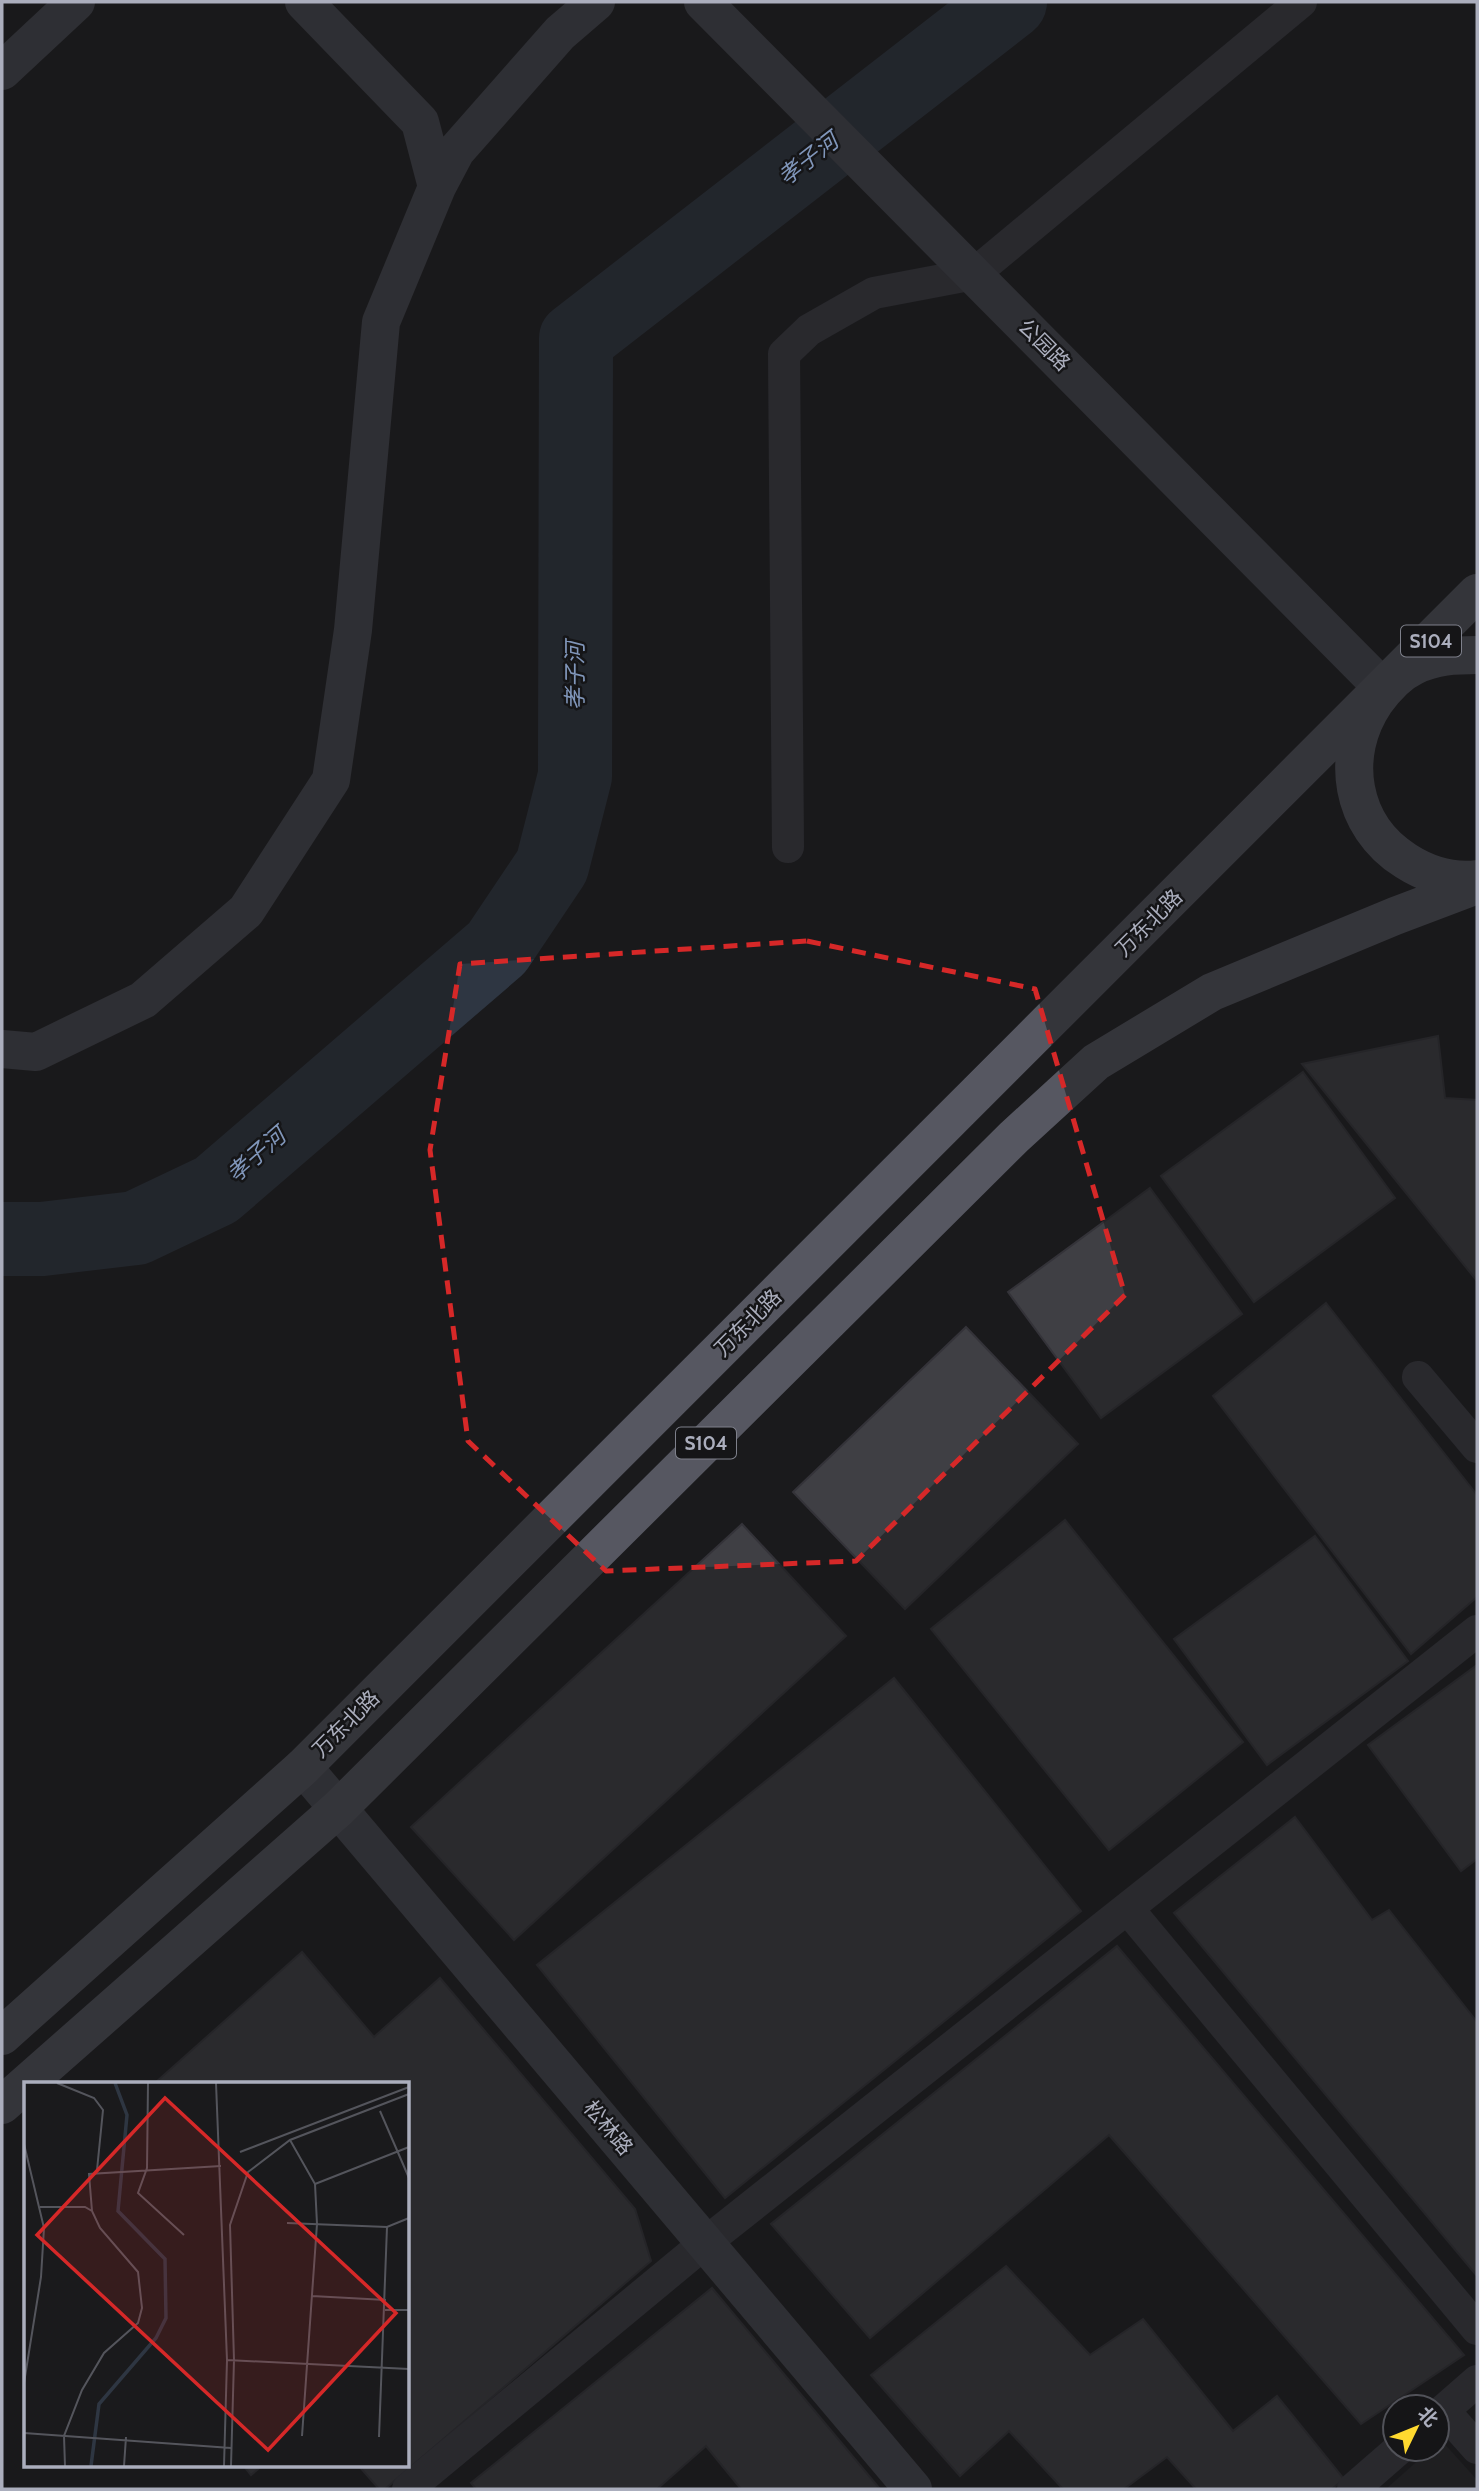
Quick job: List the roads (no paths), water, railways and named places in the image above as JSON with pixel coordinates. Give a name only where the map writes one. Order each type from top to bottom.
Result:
[{"type":"main road","name":"万东北路","points":[[2,2036],[303,1767],[1477,593]]},
{"type":"main road","points":[[1477,654],[1447,655],[1413,666],[1384,688],[1364,719],[1353,754],[1355,790],[1368,824],[1391,852],[1424,873],[1461,881],[1477,879]]},
{"type":"main road","name":"S104","points":[[28,2082],[338,1809],[1004,1147],[1096,1062],[1212,992],[1477,885]]},
{"type":"main road","name":"S104","points":[[2,2105],[24,2086]]},
{"type":"street","points":[[2,71],[76,2]]},
{"type":"street","points":[[304,2],[421,122],[437,187]]},
{"type":"street","points":[[2,1049],[36,1052],[143,1000],[246,911],[331,780],[353,630],[381,321],[437,187],[456,151],[560,33],[596,2]]},
{"type":"street","name":"公园路","points":[[703,2],[1384,688]]},
{"type":"street","points":[[788,847],[784,354],[809,330],[874,293],[974,274],[1301,2]]},
{"type":"street","points":[[1418,1377],[1477,1447]]},
{"type":"street","points":[[408,2489],[705,2244],[1477,1631]]},
{"type":"street","name":"松林路","points":[[303,1767],[913,2489]]},
{"type":"street","points":[[1128,1909],[1477,2329]]},
{"type":"street","points":[[1451,2403],[1477,2381]]},
{"type":"street","points":[[1451,2423],[1477,2448]]},
{"type":"street","points":[[1353,2489],[1383,2463]]},
{"type":"waterway","name":"孝子河","points":[[2,1239],[42,1239],[136,1228],[216,1190],[497,948],[552,866],[575,776],[576,339],[1010,2]]}]
